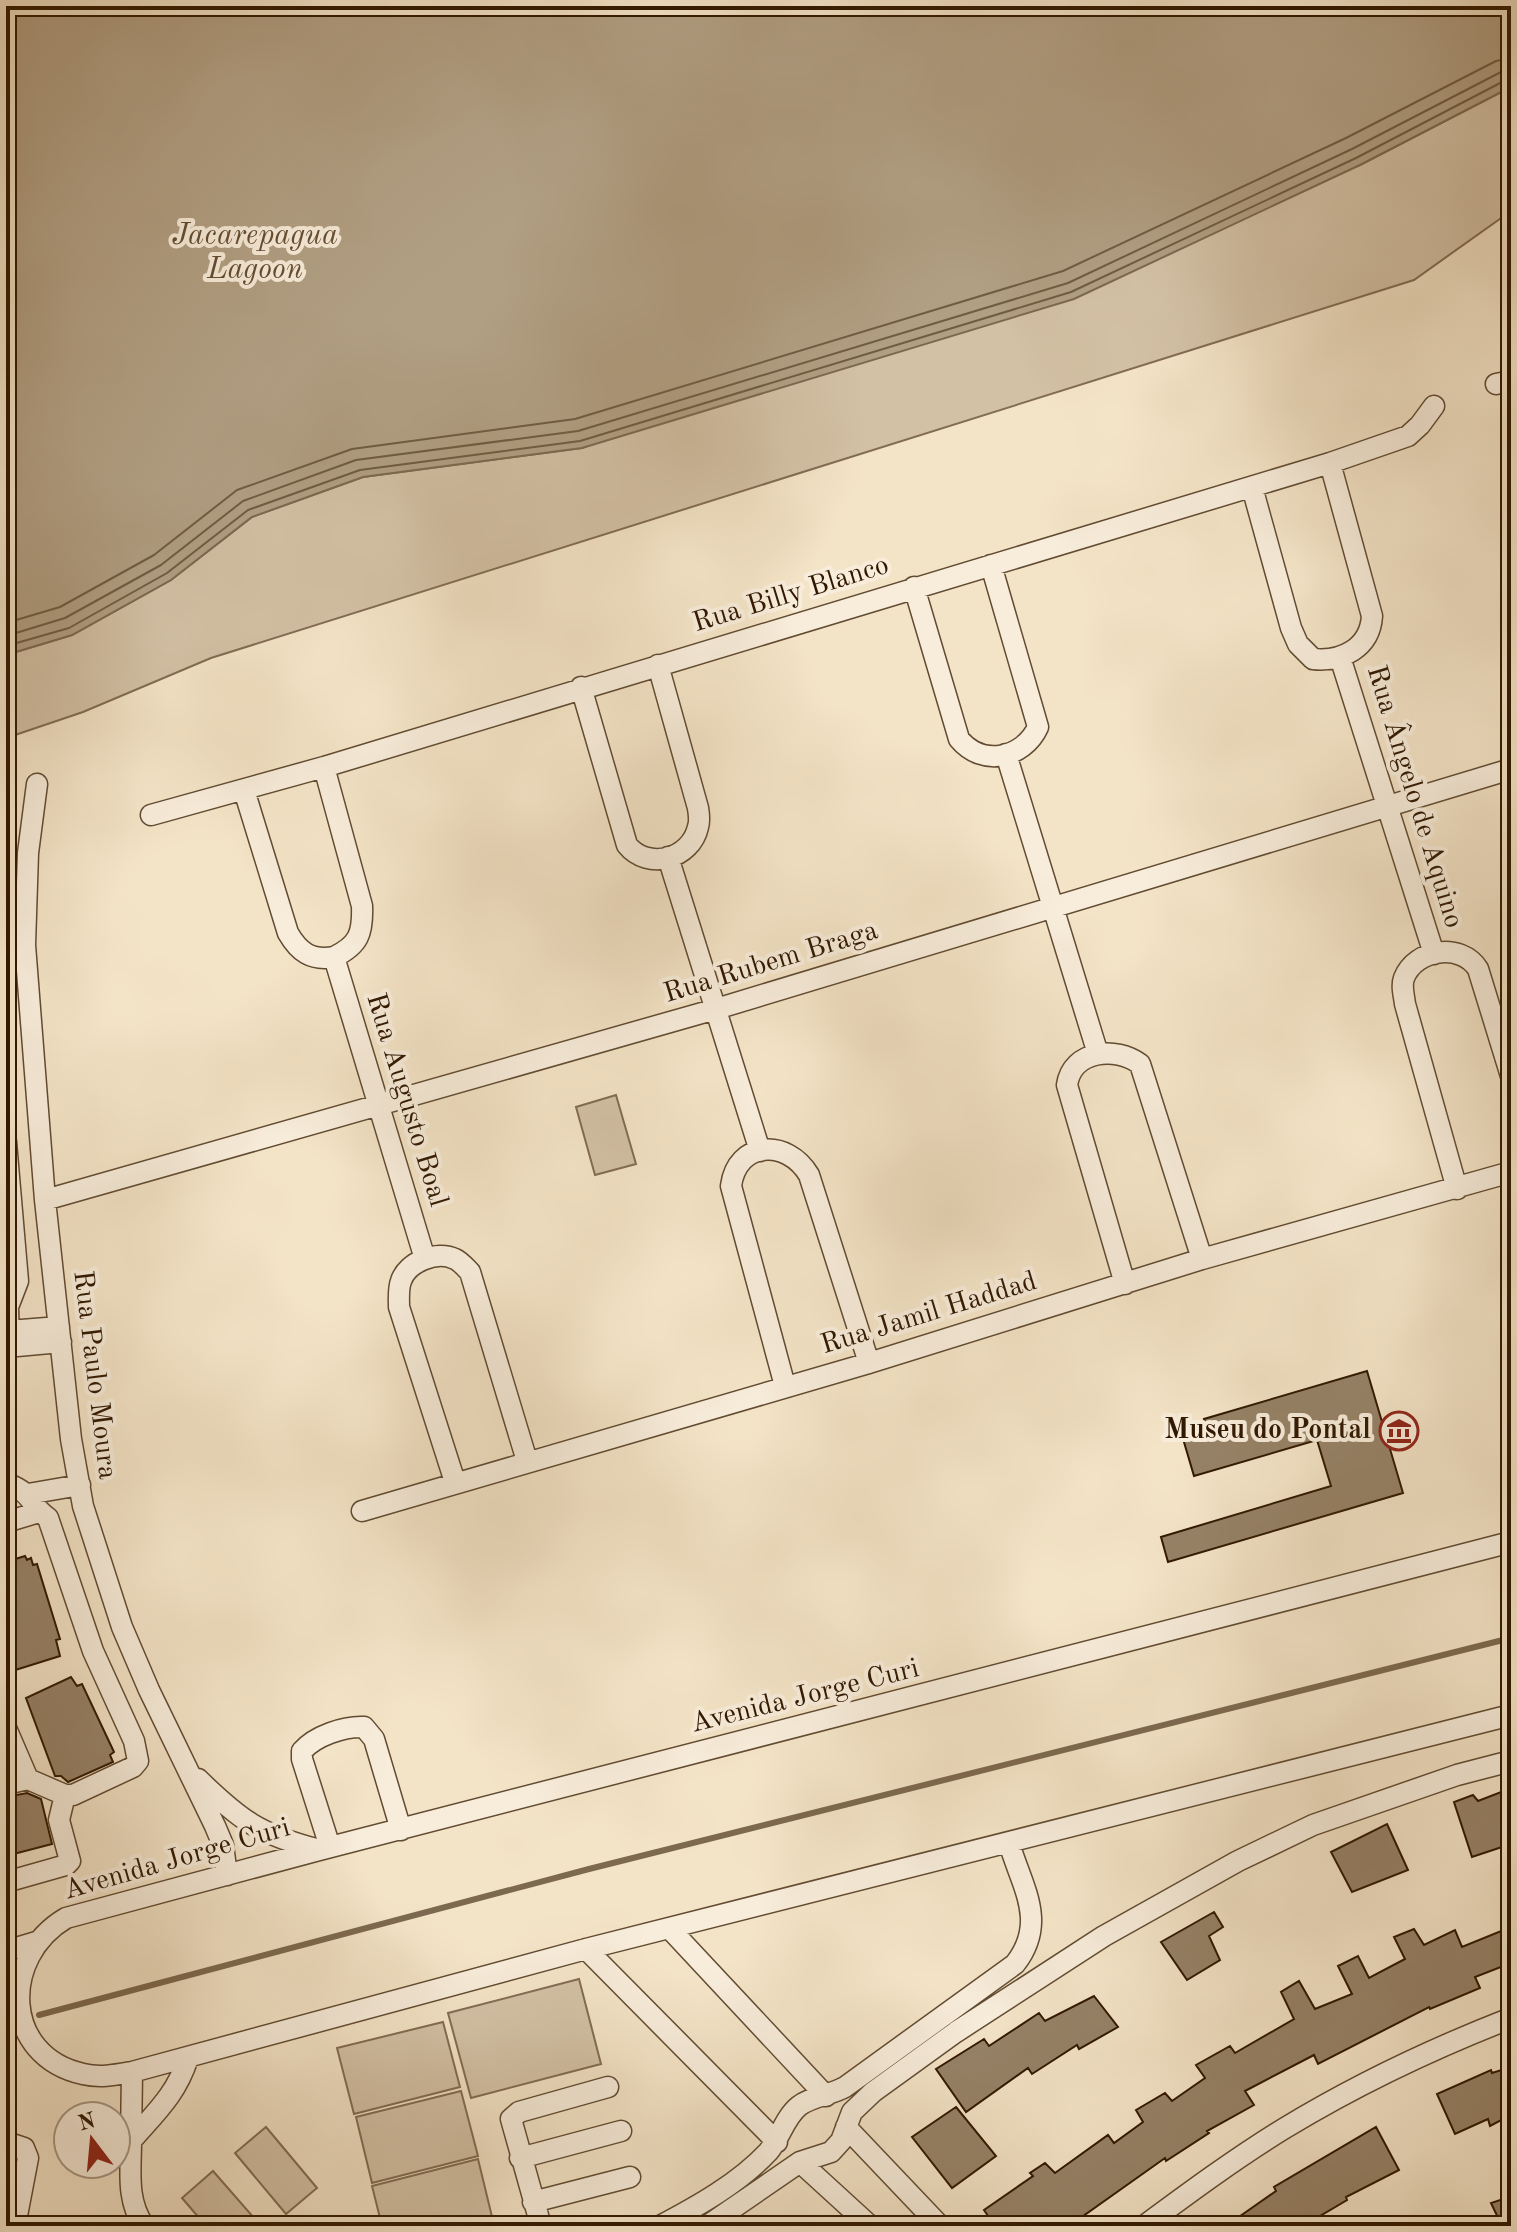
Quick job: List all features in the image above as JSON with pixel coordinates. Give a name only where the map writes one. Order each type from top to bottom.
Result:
[{"type":"street","name":"Rua Billy Blanco","points":[[151,815],[324,767],[1330,463],[1408,436],[1434,406]]},
{"type":"street","name":"Rua Ângelo de Aquino","points":[[1252,487],[1298,644],[1313,659],[1340,657],[1356,650],[1366,639],[1372,616],[1330,463]]},
{"type":"street","points":[[914,587],[959,739],[976,755],[992,757],[1006,754],[1022,748],[1033,739],[1038,727],[991,565]]},
{"type":"street","name":"Rua Ângelo de Aquino","points":[[1340,657],[1434,954]]},
{"type":"street","points":[[581,687],[627,845],[642,859],[659,860],[685,848],[695,837],[700,824],[658,665]]},
{"type":"street","points":[[1006,754],[1098,1054]]},
{"type":"street","points":[[244,790],[288,933],[296,948],[307,956],[334,957],[357,941],[363,927],[362,906],[324,767]]},
{"type":"street","name":"Rua Rubem Braga","points":[[45,1200],[716,1009],[1511,769]]},
{"type":"street","name":"Rua Paulo Moura","points":[[37,784],[28,853],[25,945],[45,1200],[71,1439],[83,1506],[122,1627],[219,1836],[227,1875]]},
{"type":"street","points":[[668,857],[760,1151]]},
{"type":"street","name":"Rua Ângelo de Aquino","points":[[1457,1189],[1402,986],[1404,976],[1416,962],[1451,951],[1466,955],[1478,969],[1511,1076]]},
{"type":"street","name":"Rua Augusto Boal","points":[[334,957],[425,1259]]},
{"type":"street","points":[[1125,1284],[1067,1085],[1068,1076],[1076,1065],[1098,1054],[1121,1053],[1140,1064],[1202,1259]]},
{"type":"street","points":[[6,1142],[18,1281],[8,1307],[8,1341],[60,1334]]},
{"type":"street","points":[[785,1386],[731,1186],[733,1173],[743,1158],[760,1151],[776,1149],[788,1153],[801,1162],[809,1175],[869,1363]]},
{"type":"street","name":"Rua Jamil Haddad","points":[[362,1511],[869,1363],[1202,1259],[1511,1172]]},
{"type":"street","points":[[455,1482],[399,1307],[401,1281],[410,1267],[425,1259],[438,1256],[454,1258],[470,1272],[527,1461]]},
{"type":"street","points":[[6,1483],[28,1494],[39,1512],[48,1518],[93,1651],[134,1741],[138,1761],[133,1767],[73,1795],[65,1795],[28,1779],[6,1784]]},
{"type":"street","points":[[28,1494],[80,1485]]},
{"type":"street","points":[[6,1522],[39,1512]]},
{"type":"street","name":"Avenida Jorge Curi","points":[[1511,1542],[66,1918],[36,1942],[23,1964],[18,1995],[21,2014],[34,2042],[46,2056],[62,2066],[80,2074],[109,2076],[132,2072],[586,1949],[1511,1715]]},
{"type":"street","points":[[324,1849],[302,1751],[314,1739],[355,1726],[364,1727],[374,1739],[401,1830]]},
{"type":"street","points":[[6,1728],[28,1779]]},
{"type":"street","points":[[707,2226],[800,2162],[831,2152],[841,2141],[852,2112],[873,2092],[956,2032],[1104,1936],[1238,1861],[1313,1825],[1457,1775],[1511,1761]]},
{"type":"street","name":"Rua Paulo Moura","points":[[184,1764],[243,1820],[276,1838],[324,1849]]},
{"type":"street","points":[[6,1882],[66,1865],[70,1861],[59,1820],[65,1795]]},
{"type":"street","points":[[660,2226],[693,2208],[755,2165],[777,2142],[794,2111],[803,2102],[845,2087],[1015,1964],[1030,1935],[1032,1918],[1009,1843]]},
{"type":"street","points":[[670,1929],[826,2096]]},
{"type":"street","points":[[6,1951],[36,1942]]},
{"type":"street","points":[[586,1949],[777,2142]]},
{"type":"street","points":[[1144,2226],[1284,2128],[1344,2094],[1511,2018]]},
{"type":"street","points":[[132,2140],[174,2092],[188,2058]]},
{"type":"street","points":[[132,2072],[132,2100]]},
{"type":"street","points":[[541,2226],[510,2122],[519,2112],[608,2087]]},
{"type":"street","points":[[846,2127],[940,2226]]},
{"type":"street","points":[[520,2158],[621,2131]]},
{"type":"street","points":[[6,2142],[24,2148],[28,2158],[15,2226]]},
{"type":"street","points":[[800,2162],[870,2226]]},
{"type":"street","points":[[533,2202],[630,2177]]},
{"type":"street","points":[[131,2180],[135,2214],[144,2226]]},
{"type":"shaded area","points":[[1511,87],[1511,211],[1414,280],[211,658],[83,712],[6,738],[6,655],[72,635],[171,580],[252,517],[363,477],[582,448],[1360,165]]},
{"type":"shaded area","points":[[616,1095],[636,1164],[595,1175],[576,1107]]},
{"type":"shaded area","points":[[579,1979],[601,2064],[471,2098],[448,2013]]},
{"type":"shaded area","points":[[443,2022],[460,2087],[354,2114],[337,2048]]},
{"type":"shaded area","points":[[461,2091],[478,2156],[372,2183],[356,2117]]},
{"type":"shaded area","points":[[266,2127],[317,2188],[286,2214],[235,2153]]},
{"type":"shaded area","points":[[478,2159],[494,2225],[382,2226],[372,2186]]},
{"type":"shaded area","points":[[213,2171],[261,2226],[206,2226],[182,2198]]},
{"type":"water","name":"Jacarepagua Lagoon","points":[[6,6],[1511,6],[1511,87],[1360,165],[1074,299],[582,448],[363,477],[252,517],[171,580],[72,635],[6,655]]},
{"type":"building","points":[[1367,1371],[1403,1493],[1168,1562],[1161,1537],[1331,1486],[1317,1440],[1194,1476],[1181,1432],[1206,1425],[1204,1419]]},
{"type":"building","points":[[25,1556],[27,1560],[31,1558],[33,1565],[37,1564],[60,1639],[56,1640],[60,1656],[9,1672],[6,1663],[6,1572],[12,1570],[9,1561]]},
{"type":"building","points":[[71,1677],[77,1686],[82,1684],[114,1752],[110,1755],[113,1762],[68,1782],[61,1776],[55,1776],[26,1698]]},
{"type":"building","points":[[1501,1792],[1503,1799],[1511,1797],[1511,1844],[1472,1857],[1454,1802],[1473,1795],[1478,1801]]},
{"type":"building","points":[[27,1793],[41,1799],[52,1844],[6,1856],[6,1797]]},
{"type":"building","points":[[1387,1824],[1408,1870],[1352,1892],[1331,1852]]},
{"type":"building","points":[[1214,1912],[1223,1927],[1209,1936],[1220,1960],[1187,1980],[1161,1942]]},
{"type":"building","points":[[1511,1927],[1511,1963],[1475,1977],[1480,1988],[1429,2007],[1318,2064],[1314,2055],[1245,2091],[1254,2105],[1207,2131],[1209,2133],[1166,2161],[1165,2158],[1069,2226],[1063,2217],[1049,2226],[995,2226],[984,2210],[1033,2176],[1030,2173],[1045,2163],[1055,2173],[1108,2135],[1114,2143],[1143,2122],[1136,2110],[1165,2093],[1172,2101],[1205,2078],[1196,2065],[1230,2046],[1235,2053],[1294,2019],[1281,1992],[1299,1981],[1315,2009],[1352,1994],[1338,1966],[1358,1956],[1369,1978],[1405,1959],[1394,1937],[1414,1929],[1424,1945],[1455,1930],[1462,1947]]},
{"type":"building","points":[[1094,1996],[1118,2027],[1079,2049],[1077,2045],[1032,2074],[1028,2068],[966,2112],[936,2069],[984,2039],[989,2046],[1039,2013],[1045,2021]]},
{"type":"building","points":[[1511,2067],[1511,2115],[1490,2126],[1488,2119],[1455,2134],[1437,2094],[1491,2070],[1492,2073]]},
{"type":"building","points":[[956,2107],[996,2156],[952,2188],[912,2137]]},
{"type":"building","points":[[1376,2127],[1399,2170],[1346,2197],[1347,2200],[1303,2226],[1226,2226],[1276,2191],[1274,2187]]},
{"type":"building","points":[[1509,2197],[1511,2226],[1502,2226],[1491,2203]]},
{"type":"waterway","points":[[39,2015],[589,1869],[1511,1638]]},
{"type":"waterway","points":[[6,2082],[11,2107],[7,2127]]},
{"type":"place","name":"Museu do Pontal","points":[[1399,1431]]}]
